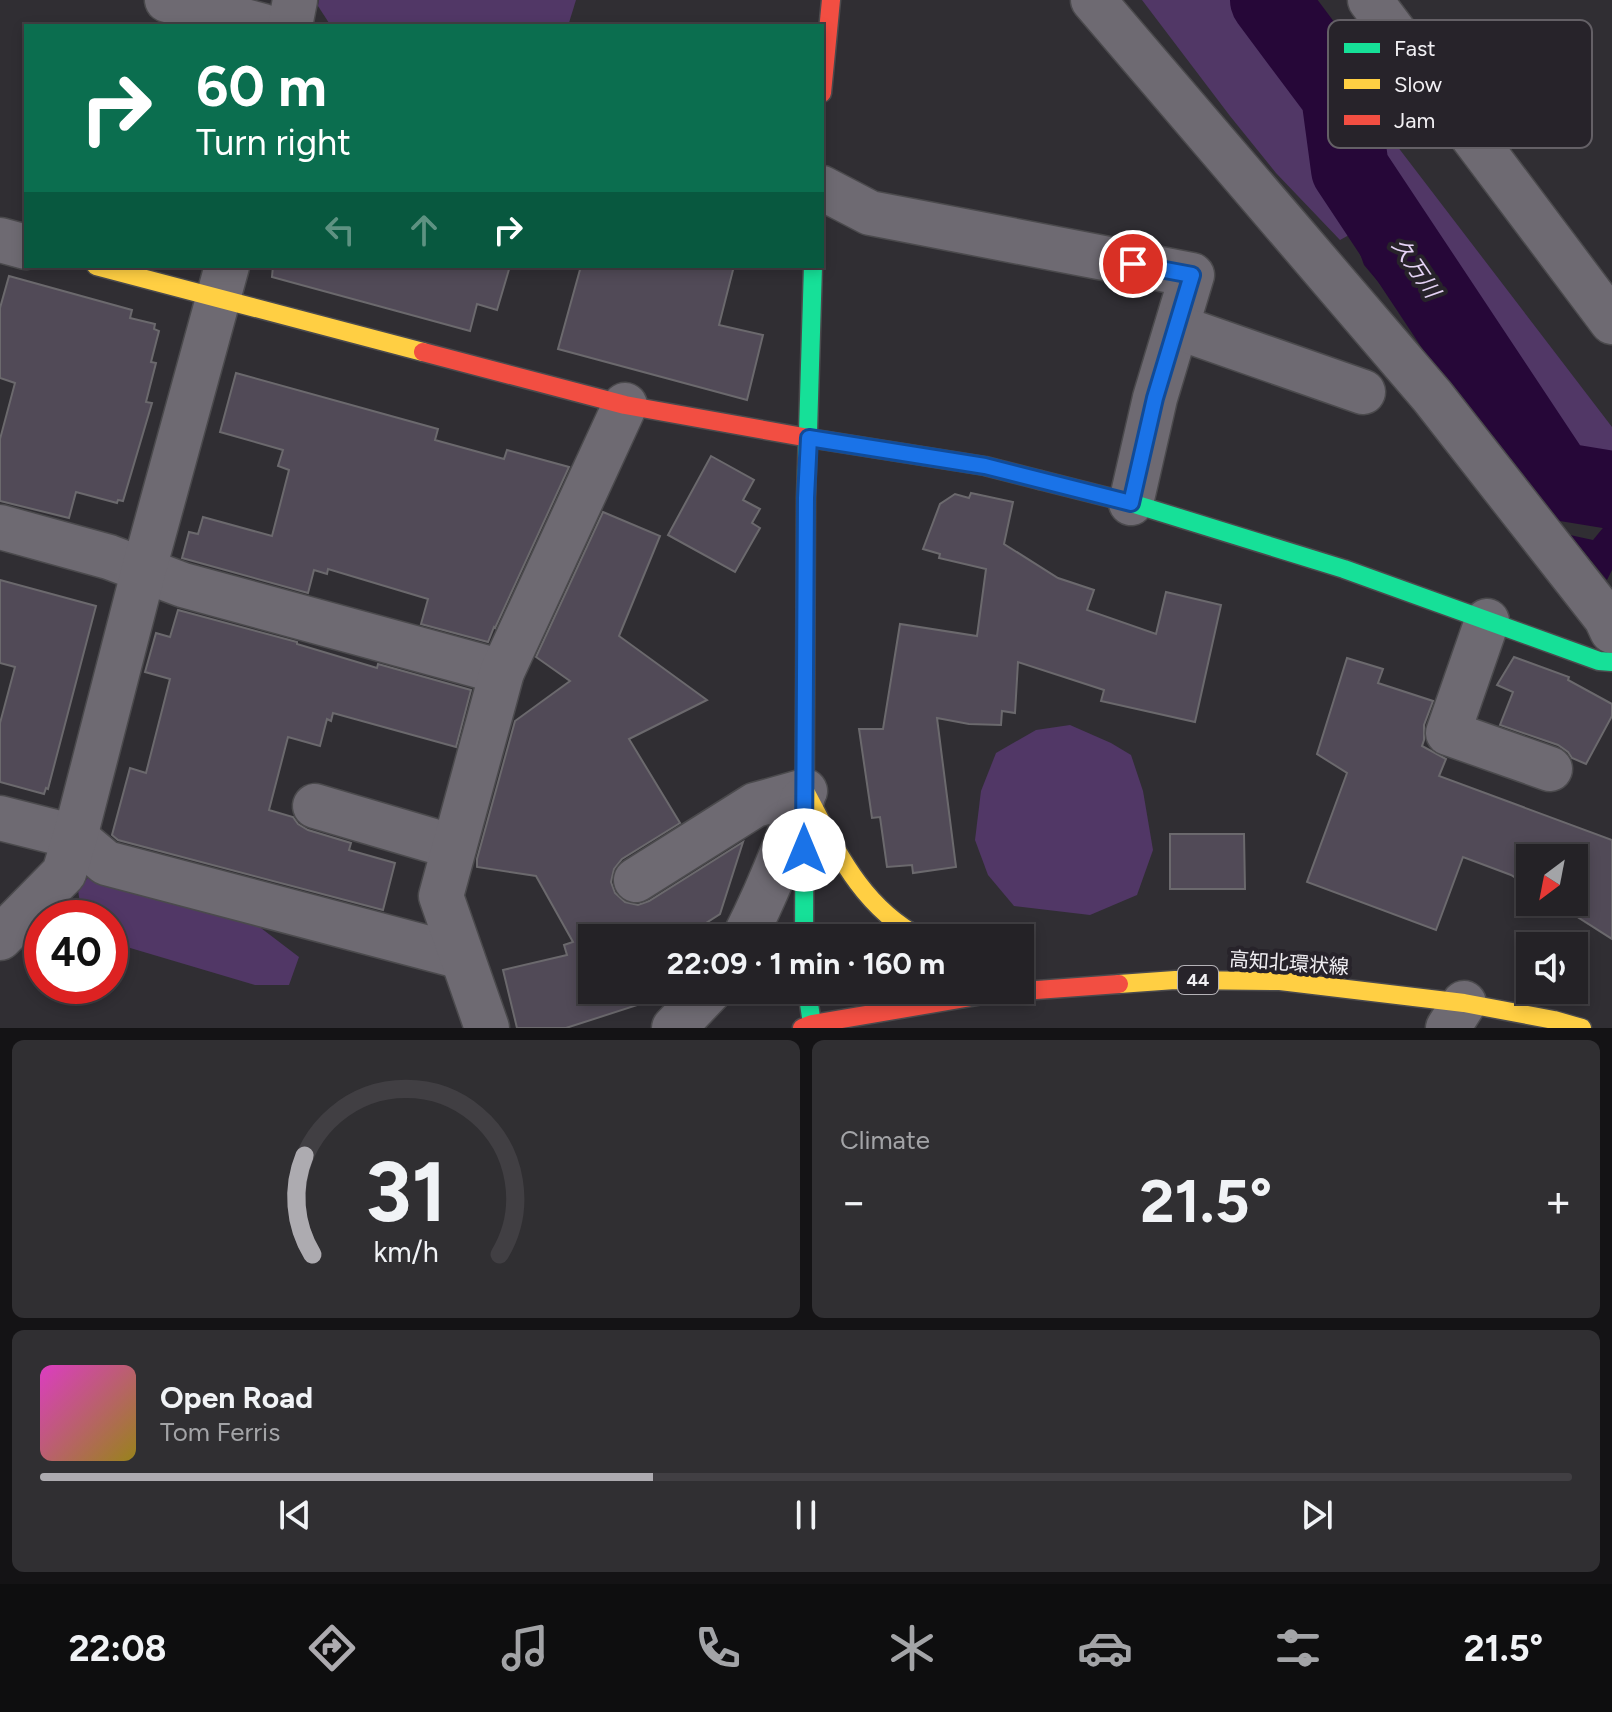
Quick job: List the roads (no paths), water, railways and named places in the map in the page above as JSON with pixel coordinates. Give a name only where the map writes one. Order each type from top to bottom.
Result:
[{"type":"street","points":[[167,0],[251,16]]},
{"type":"street","points":[[290,24],[295,0]]},
{"type":"street","points":[[824,72],[831,0]]},
{"type":"street","points":[[1093,0],[1432,396],[1606,618],[1612,631]]},
{"type":"street","points":[[1370,0],[1385,20]]},
{"type":"street","points":[[1481,148],[1612,322]]},
{"type":"street","points":[[824,189],[870,213],[1192,275],[1155,398],[1131,503]]},
{"type":"street","points":[[0,240],[24,246]]},
{"type":"street","points":[[111,268],[222,283],[625,405],[985,466],[1131,503],[1344,569],[1599,661],[1612,662]]},
{"type":"street","points":[[804,924],[806,498],[813,268]]},
{"type":"street","points":[[0,938],[64,873],[222,283]]},
{"type":"street","points":[[1177,327],[1363,392]]},
{"type":"street","points":[[487,1028],[441,896],[502,672],[625,405]]},
{"type":"street","points":[[0,527],[109,557],[183,585],[502,672]]},
{"type":"street","points":[[1487,621],[1448,733],[1550,769]]},
{"type":"street","points":[[636,880],[755,805],[805,791]]},
{"type":"street","points":[[751,924],[781,859],[805,791]]},
{"type":"street","points":[[805,791],[838,852],[868,897],[897,924]]},
{"type":"street","points":[[315,806],[454,847]]},
{"type":"street","points":[[0,818],[75,837],[106,863],[462,957]]},
{"type":"street","points":[[1034,976],[1086,985]]},
{"type":"street","name":"高知北環状線","points":[[809,1018],[995,993],[1086,985],[1175,980],[1280,981],[1358,989],[1456,1016],[1554,1020],[1582,1028]]},
{"type":"street","points":[[674,1028],[697,1004]]},
{"type":"waterway","name":"久万川","points":[[1269,0],[1328,79]]},
{"type":"waterway","name":"久万川","points":[[1347,148],[1350,169],[1557,481],[1612,490]]}]
